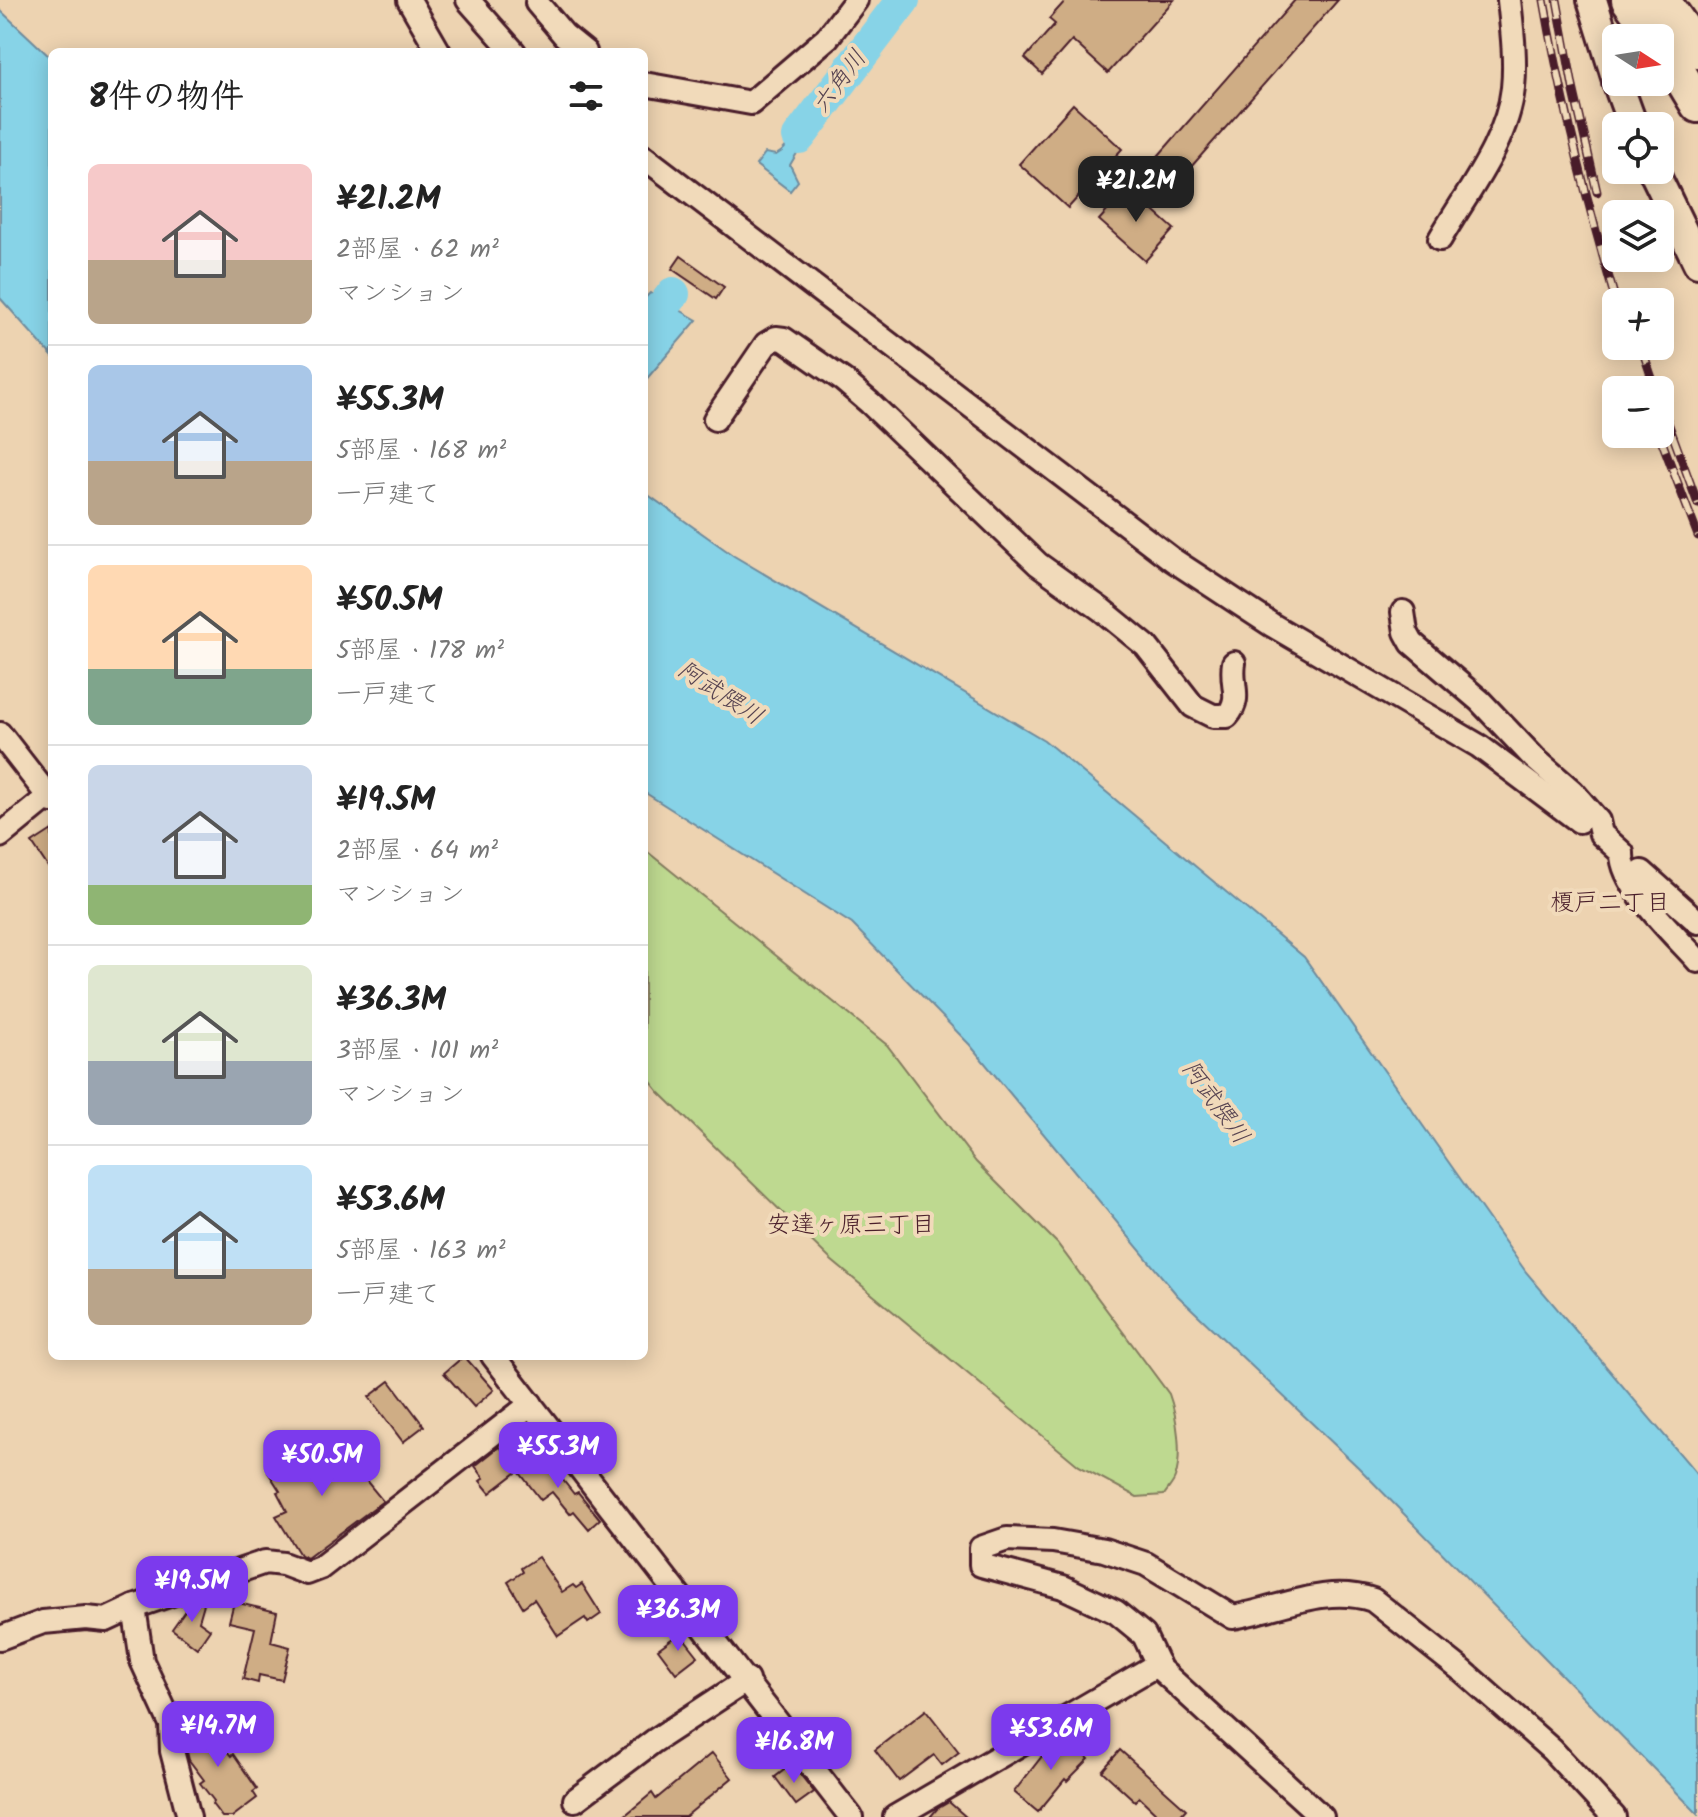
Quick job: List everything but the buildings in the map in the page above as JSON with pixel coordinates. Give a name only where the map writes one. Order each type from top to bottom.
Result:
[{"type":"highway","points":[[1629,0],[1646,24]]},
{"type":"highway","points":[[1662,0],[1698,51]]},
{"type":"highway","points":[[1674,66],[1698,105]]},
{"type":"main road","points":[[1592,0],[1602,32]]},
{"type":"main road","points":[[1660,184],[1698,263]]},
{"type":"street","points":[[409,0],[437,48]]},
{"type":"street","points":[[468,0],[510,48]]},
{"type":"street","points":[[648,85],[751,103],[827,38],[856,0]]},
{"type":"street","points":[[1440,239],[1496,145],[1509,105],[1513,86],[1509,0]]},
{"type":"street","points":[[537,3],[564,35],[580,48]]},
{"type":"street","points":[[648,160],[1113,511],[1173,560],[1272,625],[1479,746],[1579,821]]},
{"type":"street","points":[[715,419],[766,344],[776,338],[784,339],[870,403],[1038,564],[1146,646],[1193,706],[1213,716],[1227,716],[1234,707],[1236,697],[1231,675],[1234,663]]},
{"type":"street","points":[[1403,612],[1406,632],[1412,643],[1480,701],[1534,758],[1587,807],[1598,821],[1601,834],[1622,853],[1621,863],[1630,881],[1698,961]]},
{"type":"street","points":[[0,734],[48,795]]},
{"type":"street","points":[[0,836],[48,800]]},
{"type":"street","points":[[1642,872],[1698,922]]},
{"type":"street","points":[[496,1360],[851,1817]]},
{"type":"street","points":[[0,1638],[43,1622],[86,1618],[106,1620],[134,1607],[265,1562],[283,1564],[307,1573],[320,1568],[531,1404]]},
{"type":"street","points":[[1322,1817],[1160,1669],[1144,1635],[1116,1612],[1063,1587],[981,1565],[981,1548],[1007,1539],[1053,1541],[1104,1550],[1146,1564],[1233,1617],[1321,1595],[1361,1596],[1373,1600],[1464,1672],[1552,1750],[1614,1817]]},
{"type":"street","points":[[134,1607],[142,1661],[171,1724],[172,1751],[189,1817]]},
{"type":"street","points":[[895,1817],[1158,1664]]},
{"type":"street","points":[[575,1800],[654,1741],[747,1680]]},
{"type":"green space","points":[[648,852],[887,1045],[976,1162],[1057,1243],[1169,1394],[1177,1424],[1179,1458],[1175,1478],[1164,1495],[1137,1497],[1079,1466],[831,1260],[648,1078]]},
{"type":"water","points":[[0,10],[48,55],[48,352],[0,298]]},
{"type":"water","points":[[829,99],[790,165],[798,181],[790,191],[756,165],[765,153],[776,155],[782,151]]},
{"type":"water","points":[[650,293],[697,320],[648,377]]},
{"type":"water","name":"阿武隈川","points":[[648,495],[734,556],[1044,740],[1304,957],[1526,1272],[1698,1475],[1698,1814],[1358,1467],[1177,1295],[970,1045],[852,924],[648,795]]},
{"type":"waterway","name":"六角川","points":[[799,137],[903,0]]},
{"type":"waterway","name":"六角川","points":[[648,327],[673,294]]},
{"type":"railway","points":[[1544,0],[1576,152],[1612,288]]},
{"type":"railway","points":[[1557,0],[1597,192]]},
{"type":"railway","points":[[1646,360],[1651,376]]},
{"type":"railway","points":[[1674,439],[1698,504]]},
{"type":"railway","points":[[1664,448],[1698,536]]},
{"type":"district","name":"榎戸二丁目","points":[[1610,903]]},
{"type":"district","name":"安達ヶ原三丁目","points":[[851,1225]]}]
